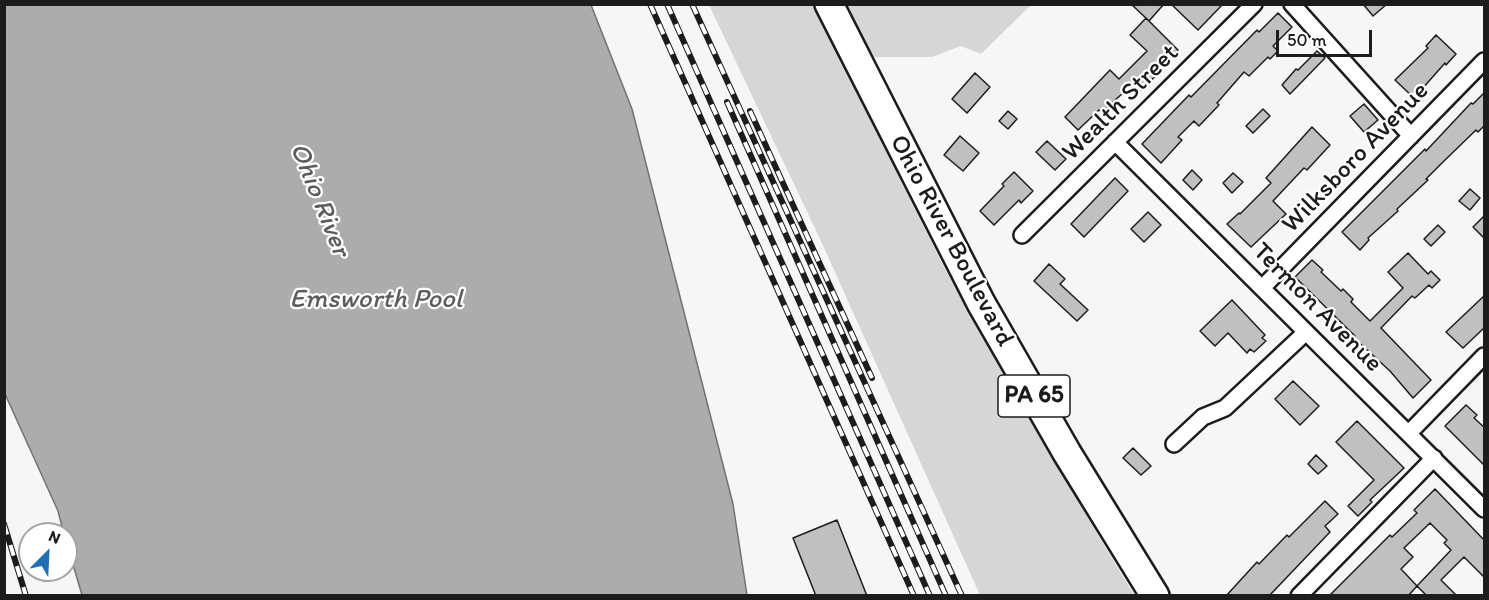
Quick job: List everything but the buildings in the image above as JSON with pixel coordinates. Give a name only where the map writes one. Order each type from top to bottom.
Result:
[{"type":"highway","name":"Ohio River Boulevard","points":[[829,4],[981,303],[1067,453],[1155,596]]},
{"type":"street","name":"Wealth Street","points":[[1022,235],[1254,4]]},
{"type":"street","points":[[1292,4],[1411,136]]},
{"type":"street","name":"Wilksboro Avenue","points":[[1262,288],[1485,61]]},
{"type":"street","name":"Termon Avenue","points":[[1115,142],[1485,509]]},
{"type":"street","points":[[1174,444],[1203,417],[1225,408],[1306,332]]},
{"type":"street","points":[[1409,434],[1485,356]]},
{"type":"street","points":[[1299,596],[1434,458]]},
{"type":"shaded area","points":[[709,5],[1031,5],[981,54],[961,46],[932,57],[873,57],[845,70],[945,269],[1134,595],[980,595],[821,241]]},
{"type":"water","name":"Emsworth Pool","points":[[4,5],[591,5],[632,109],[733,504],[747,595],[82,595],[78,582],[78,522],[61,522],[5,394]]},
{"type":"railway","points":[[650,4],[914,596]]},
{"type":"railway","points":[[667,4],[930,596]]},
{"type":"railway","points":[[692,4],[962,596]]},
{"type":"railway","points":[[727,102],[946,596]]},
{"type":"railway","points":[[750,111],[872,378]]},
{"type":"railway","points":[[4,524],[26,596]]},
{"type":"water label","name":"Ohio River","points":[[319,200]]}]
